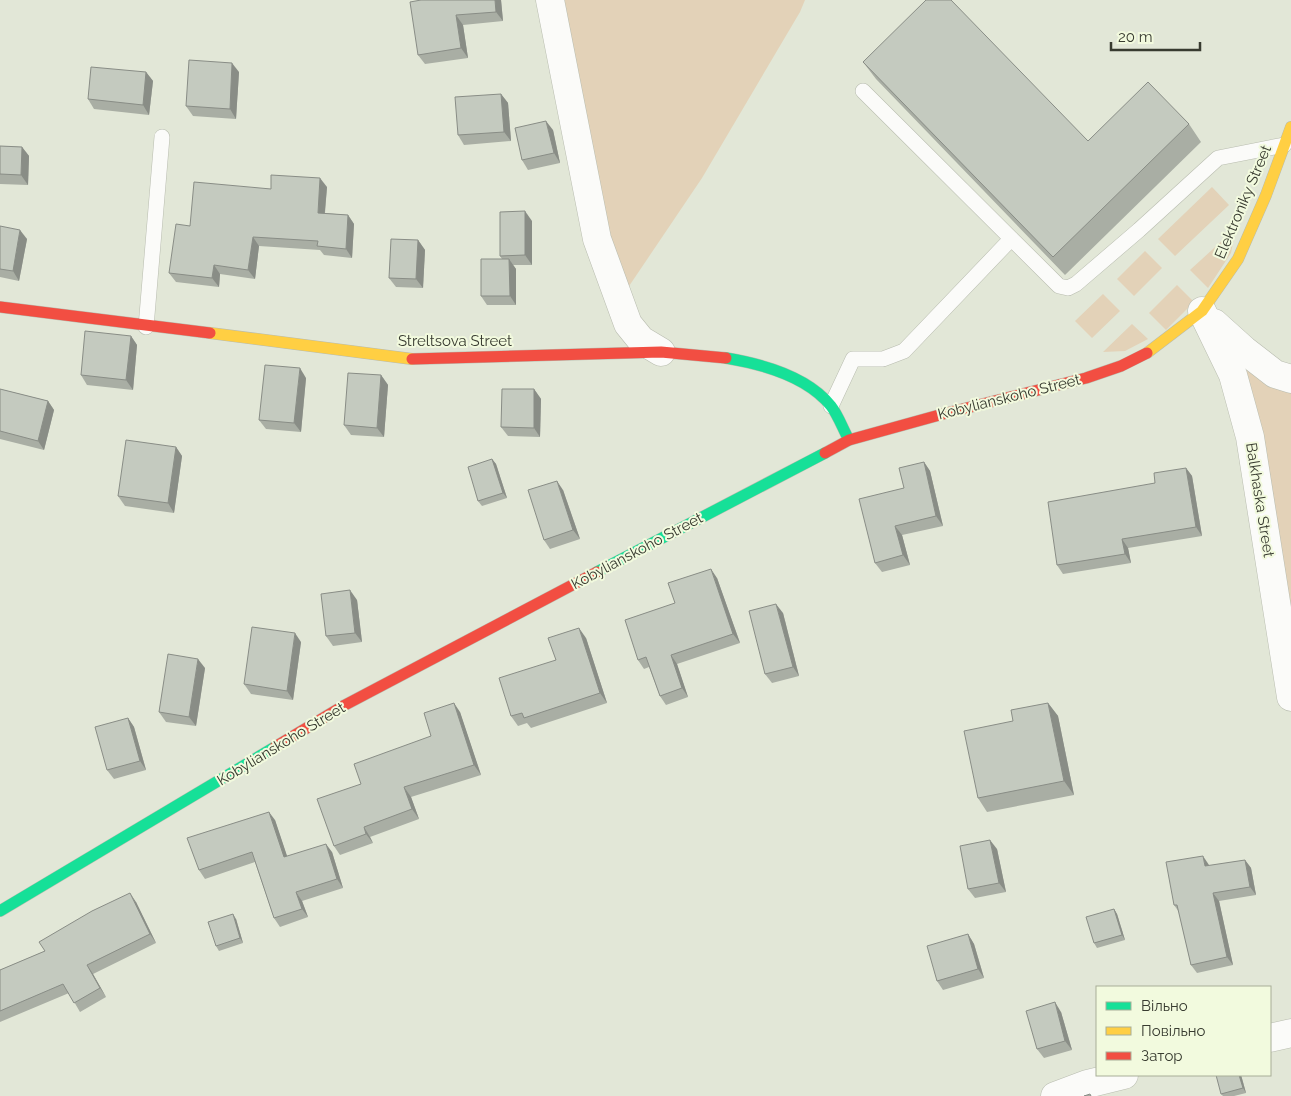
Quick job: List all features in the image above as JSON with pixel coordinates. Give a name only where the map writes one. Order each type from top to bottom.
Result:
[{"type":"main road","name":"Elektroniky Street","points":[[1202,311],[1238,259],[1266,195],[1291,127]]},
{"type":"main road","name":"Streltsova Street","points":[[0,307],[414,359],[661,352],[723,357],[753,362],[778,370],[812,389],[831,406],[849,440]]},
{"type":"main road","name":"Kobylianskoho Street","points":[[0,911],[345,705],[849,440],[1086,378],[1121,366],[1150,351],[1202,311]]},
{"type":"street","points":[[550,0],[597,239],[628,324],[642,340],[661,352]]},
{"type":"street","points":[[1202,311],[1244,350],[1275,374],[1291,378]]},
{"type":"street","name":"Balkhaska Street","points":[[1202,311],[1233,375],[1250,437],[1291,697]]},
{"type":"street","points":[[1271,1038],[1291,1033]]},
{"type":"street","points":[[1055,1096],[1087,1084],[1120,1076]]},
{"type":"lane","points":[[863,91],[1011,240],[1059,286],[1068,288],[1076,284],[1139,230],[1218,158],[1284,146]]},
{"type":"lane","points":[[146,326],[162,138]]},
{"type":"lane","points":[[831,406],[854,359],[883,359],[904,351],[1011,240]]},
{"type":"shaded area","points":[[554,0],[805,0],[800,12],[702,178],[621,298]]},
{"type":"shaded area","points":[[1212,187],[1229,205],[1175,256],[1158,239]]},
{"type":"shaded area","points":[[1236,228],[1231,253],[1208,288],[1190,270]]},
{"type":"shaded area","points":[[1145,251],[1162,268],[1134,296],[1117,279]]},
{"type":"shaded area","points":[[1177,285],[1194,302],[1166,330],[1149,313]]},
{"type":"shaded area","points":[[1103,294],[1120,311],[1092,338],[1075,321]]},
{"type":"shaded area","points":[[1132,324],[1148,339],[1125,351],[1103,352]]},
{"type":"shaded area","points":[[1244,350],[1291,379],[1291,697],[1233,375]]},
{"type":"building","points":[[421,0],[495,0],[496,12],[456,15],[461,48],[418,55],[410,2]]},
{"type":"building","points":[[926,0],[951,0],[1088,141],[1148,82],[1189,124],[1053,257],[863,62]]},
{"type":"building","points":[[189,60],[232,63],[230,109],[186,106]]},
{"type":"building","points":[[91,67],[146,72],[143,105],[88,99]]},
{"type":"building","points":[[501,94],[504,132],[458,135],[455,97]]},
{"type":"building","points":[[546,121],[554,153],[522,160],[515,128]]},
{"type":"building","points":[[0,146],[22,147],[21,175],[0,174]]},
{"type":"building","points":[[271,175],[320,178],[318,213],[348,215],[346,249],[317,246],[318,241],[253,237],[248,270],[214,265],[212,278],[169,273],[176,224],[190,226],[194,182],[271,189]]},
{"type":"building","points":[[525,211],[525,255],[500,256],[500,212]]},
{"type":"building","points":[[0,226],[20,230],[13,271],[0,269]]},
{"type":"building","points":[[391,239],[418,240],[416,279],[389,278]]},
{"type":"building","points":[[481,259],[509,259],[510,296],[481,296]]},
{"type":"building","points":[[85,331],[131,336],[126,380],[81,375]]},
{"type":"building","points":[[265,365],[300,368],[294,423],[259,420]]},
{"type":"building","points":[[348,373],[381,375],[377,428],[344,425]]},
{"type":"building","points":[[0,389],[48,401],[38,441],[0,431]]},
{"type":"building","points":[[502,389],[534,389],[534,428],[501,427]]},
{"type":"building","points":[[126,440],[176,447],[168,503],[118,496]]},
{"type":"building","points":[[492,459],[503,493],[478,501],[468,467]]},
{"type":"building","points":[[924,462],[936,516],[895,526],[903,555],[875,563],[859,499],[904,488],[899,468]]},
{"type":"building","points":[[1186,468],[1196,527],[1122,539],[1125,554],[1057,565],[1048,502],[1155,483],[1154,473]]},
{"type":"building","points":[[557,481],[573,530],[544,540],[528,490]]},
{"type":"building","points":[[711,569],[733,634],[671,655],[682,688],[660,696],[646,657],[638,660],[625,620],[675,603],[668,583]]},
{"type":"building","points":[[350,590],[355,633],[326,636],[321,594]]},
{"type":"building","points":[[776,604],[793,667],[765,674],[749,611]]},
{"type":"building","points":[[252,627],[295,633],[287,691],[244,684]]},
{"type":"building","points":[[579,628],[600,693],[524,718],[522,713],[511,716],[499,678],[556,660],[548,638]]},
{"type":"building","points":[[168,654],[198,659],[189,717],[159,712]]},
{"type":"building","points":[[454,703],[474,765],[404,787],[412,809],[364,827],[366,834],[334,846],[317,799],[361,784],[354,764],[431,736],[424,713]]},
{"type":"building","points":[[1048,703],[1064,781],[978,798],[964,731],[1013,721],[1011,710]]},
{"type":"building","points":[[128,718],[140,761],[107,770],[95,727]]},
{"type":"building","points":[[269,812],[284,857],[326,844],[337,879],[296,892],[302,909],[274,918],[252,852],[199,870],[187,838]]},
{"type":"building","points":[[990,840],[999,883],[968,889],[960,846]]},
{"type":"building","points":[[1203,856],[1205,866],[1245,860],[1250,887],[1213,893],[1227,957],[1191,965],[1177,905],[1174,905],[1166,862]]},
{"type":"building","points":[[130,893],[150,934],[87,965],[100,988],[74,1003],[63,984],[0,1011],[0,970],[45,951],[39,942],[92,911]]},
{"type":"building","points":[[1114,909],[1122,935],[1094,943],[1086,917]]},
{"type":"building","points":[[233,914],[240,938],[216,946],[208,922]]},
{"type":"building","points":[[968,934],[978,969],[937,981],[927,946]]},
{"type":"building","points":[[1055,1002],[1065,1041],[1037,1049],[1026,1011]]},
{"type":"building","points":[[1216,1076],[1239,1076],[1243,1088],[1221,1094]]},
{"type":"traffic: fast","points":[[726,358],[769,368],[797,379],[810,387],[831,406],[849,440]]},
{"type":"traffic: fast","points":[[597,572],[825,453]]},
{"type":"traffic: fast","points":[[0,911],[275,747]]},
{"type":"traffic: slow","points":[[1147,353],[1202,311],[1238,259],[1266,195],[1291,127]]},
{"type":"traffic: slow","points":[[210,333],[412,359]]},
{"type":"traffic: jam","points":[[0,307],[210,333]]},
{"type":"traffic: jam","points":[[412,359],[661,352],[726,358]]},
{"type":"traffic: jam","points":[[825,453],[849,440],[1086,378],[1121,366],[1147,353]]},
{"type":"traffic: jam","points":[[275,747],[345,705],[597,572]]}]
